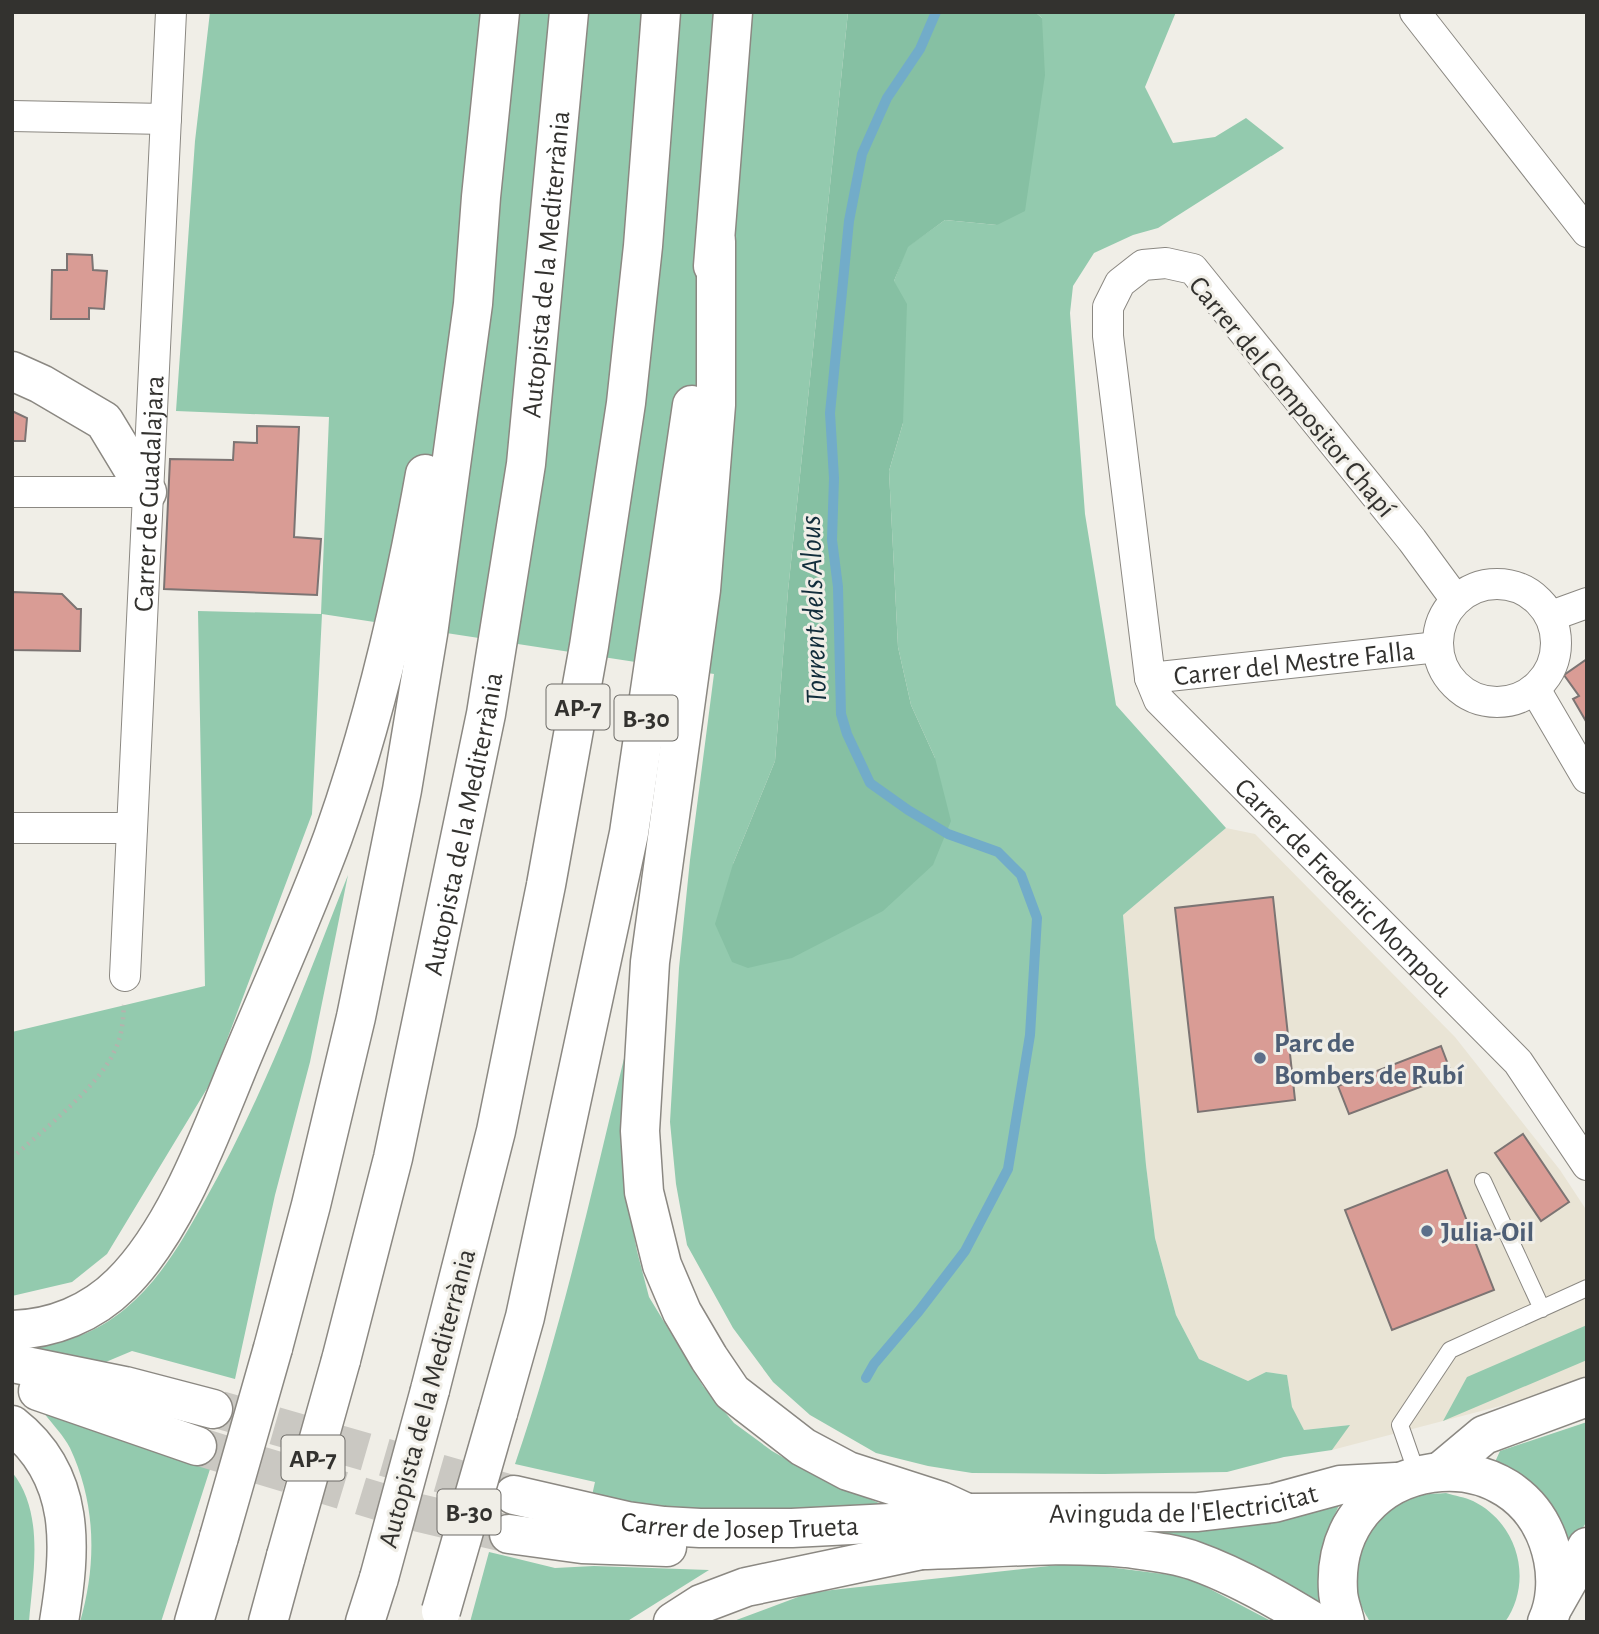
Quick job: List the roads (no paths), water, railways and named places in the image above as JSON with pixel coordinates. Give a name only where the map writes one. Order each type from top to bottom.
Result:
[{"type":"main road","points":[[194,1622],[311,1205],[356,1017],[402,790],[428,634],[473,304],[500,12]]},
{"type":"main road","name":"Autopista de la Mediterrània","points":[[268,1622],[341,1360],[393,1158],[486,714],[526,464],[569,12]]},
{"type":"main road","name":"Autopista de la Mediterrània","points":[[365,1622],[430,1390],[496,1130],[546,886],[589,646],[626,403],[643,246],[661,12]]},
{"type":"main road","name":"B-30","points":[[439,1616],[525,1317],[629,833],[716,241],[733,12]]},
{"type":"main road","points":[[12,1330],[52,1326],[100,1302],[129,1276],[163,1230],[220,1111],[315,881],[373,711],[411,551],[487,138]]},
{"type":"main road","points":[[716,241],[716,405],[701,590],[650,962],[640,1131],[644,1192],[662,1265],[682,1312],[732,1392],[803,1447],[848,1471],[967,1513]]},
{"type":"main road","points":[[12,371],[41,384],[104,421],[147,492]]},
{"type":"main road","points":[[12,1363],[213,1409]]},
{"type":"main road","points":[[12,1385],[49,1393],[197,1446]]},
{"type":"main road","points":[[1345,1622],[1338,1592],[1339,1559],[1350,1528],[1370,1502],[1484,1435],[1587,1397]]},
{"type":"main road","points":[[12,1425],[43,1458],[59,1487],[67,1527],[67,1576],[59,1622]]},
{"type":"main road","name":"Avinguda de l'Electricitat","points":[[967,1513],[1198,1512],[1274,1503],[1340,1485],[1418,1476],[1475,1474],[1507,1488],[1533,1512],[1549,1542],[1556,1576],[1549,1618]]},
{"type":"main road","name":"Carrer de Josep Trueta","points":[[514,1494],[627,1521],[700,1528],[792,1528],[910,1522],[967,1513]]},
{"type":"main road","name":"Carrer de Josep Trueta","points":[[509,1534],[582,1544],[645,1547],[917,1551]]},
{"type":"main road","name":"Avinguda de l'Electricitat","points":[[917,1551],[1038,1544],[1078,1544],[1156,1551],[1194,1560],[1236,1579],[1314,1622]]},
{"type":"main road","points":[[1549,1618],[1587,1547]]},
{"type":"main road","points":[[673,1622],[701,1604],[746,1587],[917,1551]]},
{"type":"street","name":"Carrer de Guadalajara","points":[[125,976],[171,12]]},
{"type":"street","points":[[1415,12],[1587,232]]},
{"type":"street","points":[[12,116],[166,119]]},
{"type":"street","name":"Carrer del Compositor Chapí","points":[[1150,678],[1108,336],[1108,307],[1120,283],[1143,265],[1166,263],[1193,269],[1412,540],[1456,600]]},
{"type":"street","points":[[12,492],[147,492]]},
{"type":"street","points":[[1496,583],[1516,586],[1535,597],[1550,616],[1556,636],[1555,656],[1547,675],[1535,689],[1516,699],[1496,702],[1470,696],[1453,683],[1439,657],[1438,637],[1443,617],[1456,600],[1475,588],[1496,583]]},
{"type":"street","points":[[1550,616],[1587,603]]},
{"type":"street","name":"Carrer del Mestre Falla","points":[[1150,678],[1438,647]]},
{"type":"street","name":"Carrer de Frederic Mompou","points":[[1150,678],[1159,700],[1517,1062],[1587,1165]]},
{"type":"street","points":[[1535,689],[1587,778]]},
{"type":"street","points":[[12,828],[132,828]]},
{"type":"lane","points":[[1483,1181],[1542,1309]]},
{"type":"lane","points":[[1418,1476],[1400,1425],[1450,1350],[1585,1291]]},
{"type":"waterway","name":"Torrent dels Alous","points":[[866,1378],[874,1364],[965,1251],[1008,1169],[1030,1035],[1037,918],[1021,875],[998,852],[948,834],[870,783],[847,734],[841,714],[838,587],[832,540],[834,478],[830,413],[849,221],[862,154],[887,98],[920,49],[936,12]]},
{"type":"tunnel","points":[[220,1410],[508,1493]]},
{"type":"tunnel","points":[[197,1446],[407,1510],[509,1534]]},
{"type":"place","name":"Parc de Bombers de Rubí","points":[[1260,1058]]},
{"type":"place","name":"Julia-Oil","points":[[1427,1231]]}]
